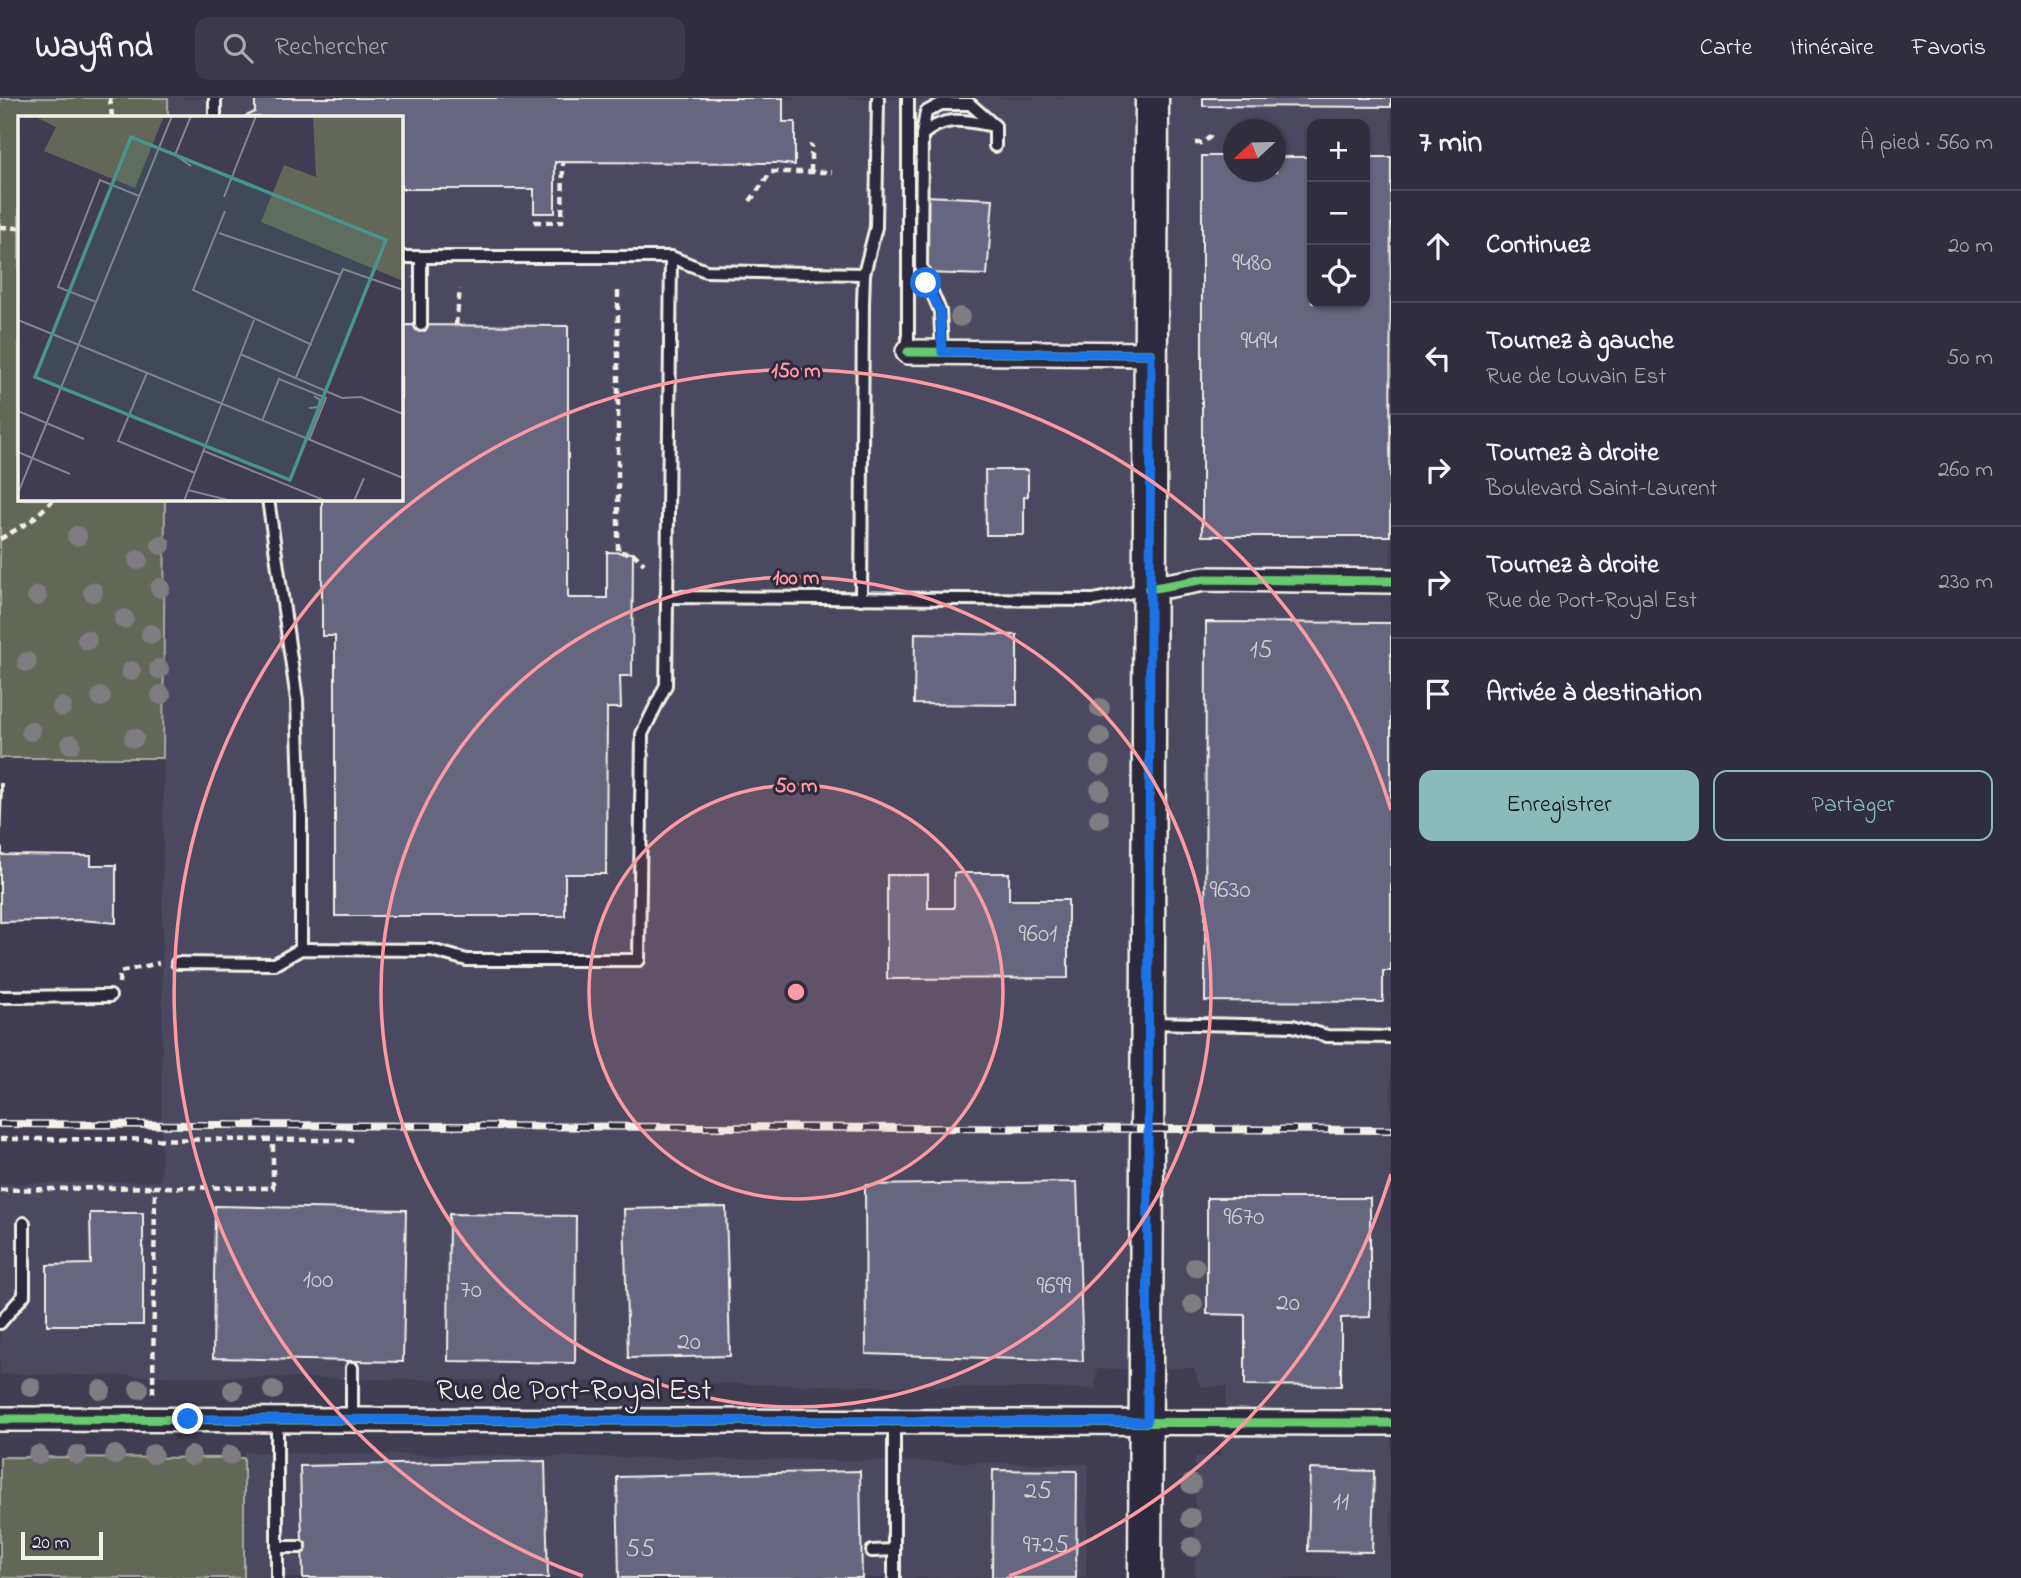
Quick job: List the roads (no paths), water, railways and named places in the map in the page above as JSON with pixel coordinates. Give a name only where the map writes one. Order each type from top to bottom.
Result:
[{"type":"main road","points":[[1145,1578],[1152,98]]},
{"type":"street","points":[[908,352],[1151,354]]},
{"type":"street","points":[[1149,589],[1205,579],[1391,581]]},
{"type":"street","name":"Rue de Port-Royal Est","points":[[0,1419],[1391,1423]]},
{"type":"lane","points":[[215,98],[215,116]]},
{"type":"lane","points":[[861,599],[864,274],[876,227],[878,98]]},
{"type":"lane","points":[[908,98],[908,352]]},
{"type":"lane","points":[[942,352],[940,311],[921,266],[922,135],[926,112],[940,104],[970,104],[995,126],[995,146]]},
{"type":"lane","points":[[922,135],[935,124],[946,121],[995,126]]},
{"type":"lane","points":[[402,257],[671,257],[706,271],[864,274]]},
{"type":"lane","points":[[421,257],[421,325]]},
{"type":"lane","points":[[177,963],[275,964],[301,949],[431,950],[467,960],[639,960],[642,734],[666,685],[671,257]]},
{"type":"lane","points":[[268,500],[297,700],[301,815],[301,949]]},
{"type":"lane","points":[[666,597],[1094,600],[1149,589]]},
{"type":"lane","points":[[0,997],[110,996]]},
{"type":"lane","points":[[1147,1023],[1293,1026],[1327,1036],[1391,1037]]},
{"type":"lane","points":[[0,1323],[24,1295],[24,1223]]},
{"type":"lane","points":[[352,1368],[352,1420]]},
{"type":"lane","points":[[277,1419],[277,1578]]},
{"type":"lane","points":[[894,1421],[894,1578]]},
{"type":"lane","points":[[276,1547],[300,1547]]},
{"type":"lane","points":[[872,1551],[894,1550]]},
{"type":"railway","points":[[0,1124],[1391,1130]]}]
